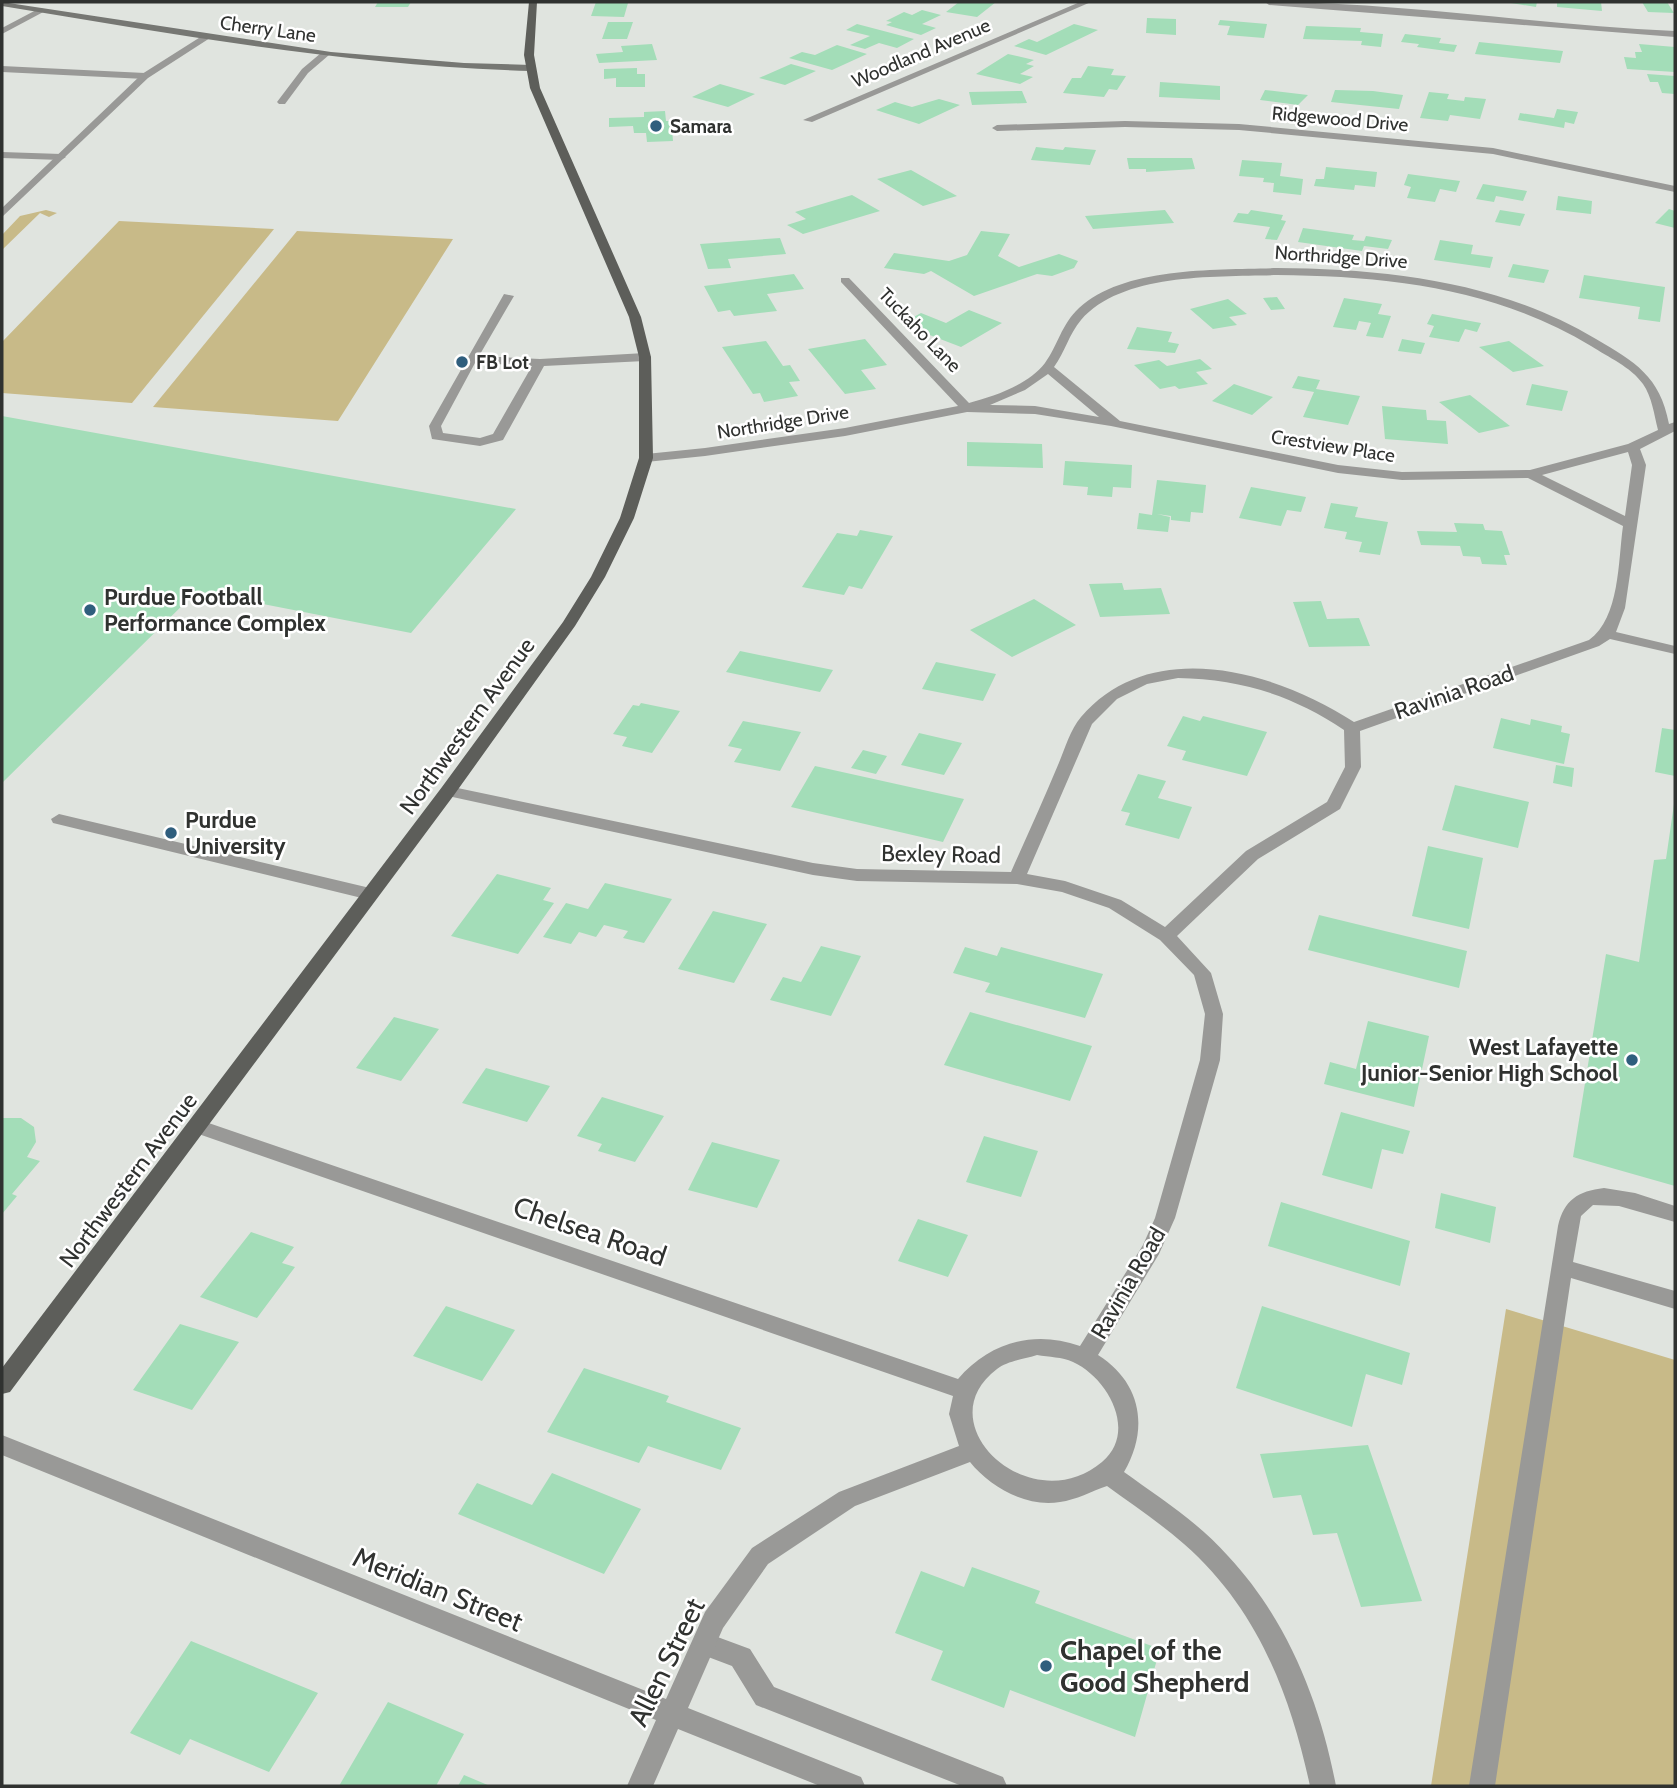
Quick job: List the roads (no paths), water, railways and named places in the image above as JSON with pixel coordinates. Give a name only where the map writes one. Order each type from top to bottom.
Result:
[{"type":"main road","name":"Northwestern Avenue","points":[[2,1385],[448,791],[570,623],[598,578],[627,518],[646,458],[645,357],[635,317],[537,91],[531,68],[533,2]]},
{"type":"street","name":"Woodland Avenue","points":[[808,120],[1087,2]]},
{"type":"street","points":[[1269,2],[1378,9],[1566,28],[1675,34]]},
{"type":"street","name":"Cherry Lane","points":[[2,3],[205,38],[324,55],[407,63],[531,68]]},
{"type":"street","points":[[2,31],[43,10]]},
{"type":"street","points":[[2,214],[145,76],[205,38]]},
{"type":"street","points":[[282,102],[305,71],[324,55]]},
{"type":"street","points":[[2,69],[145,76]]},
{"type":"street","name":"Ridgewood Drive","points":[[997,128],[1125,124],[1239,127],[1493,151],[1675,189]]},
{"type":"street","points":[[2,155],[61,157]]},
{"type":"street","name":"Northridge Drive","points":[[646,458],[690,456],[769,444],[967,408],[1002,396],[1048,368],[1069,324],[1086,305],[1120,289],[1160,279],[1273,270],[1383,277],[1452,288],[1508,303],[1598,344],[1647,381],[1670,428]]},
{"type":"street","name":"Tuckaho Lane","points":[[845,279],[967,408]]},
{"type":"street","points":[[508,296],[435,426],[437,436],[442,439],[480,442],[498,437],[540,363]]},
{"type":"street","points":[[471,359],[540,363],[645,357]]},
{"type":"street","name":"Crestview Place","points":[[1048,368],[1116,424],[1338,469],[1402,476],[1530,474],[1633,447]]},
{"type":"street","name":"Northridge Drive","points":[[967,408],[1035,410],[1116,424]]},
{"type":"street","points":[[1670,428],[1633,447],[1639,465],[1618,608],[1607,634],[1675,650]]},
{"type":"street","points":[[1530,474],[1630,524]]},
{"type":"street","name":"Ravinia Road","points":[[1352,728],[1594,643],[1607,634]]},
{"type":"street","name":"Bexley Road","points":[[448,791],[742,856],[813,869],[857,875],[1017,878],[1085,723],[1106,698],[1137,682],[1159,675],[1204,673],[1247,679],[1280,688],[1326,708],[1352,728]]},
{"type":"street","points":[[1166,936],[1252,855],[1334,805],[1353,767],[1352,728]]},
{"type":"street","points":[[59,819],[370,894]]},
{"type":"street","name":"Ravinia Road","points":[[1017,878],[1065,887],[1115,904],[1166,936],[1202,973],[1214,1014],[1210,1060],[1166,1218],[1153,1248],[1085,1357]]},
{"type":"street","name":"Chelsea Road","points":[[197,1126],[964,1390]]},
{"type":"street","points":[[1482,1786],[1572,1213],[1580,1201],[1590,1195],[1607,1195],[1675,1214]]},
{"type":"street","points":[[1562,1266],[1675,1300]]},
{"type":"street","points":[[1037,1346],[1061,1348],[1085,1357],[1105,1372],[1120,1390],[1129,1412],[1130,1434],[1122,1455],[1107,1473],[1087,1486],[1035,1491],[1010,1483],[988,1470],[972,1451],[962,1432],[959,1410],[964,1390],[984,1365],[1014,1349],[1037,1346]]},
{"type":"street","name":"Meridian Street","points":[[2,1445],[852,1786]]},
{"type":"street","name":"Allen Street","points":[[640,1786],[714,1620],[760,1556],[847,1499],[972,1451]]},
{"type":"street","points":[[1107,1473],[1194,1538],[1249,1597],[1289,1665],[1315,1741],[1322,1786]]},
{"type":"street","points":[[704,1644],[741,1657],[765,1696],[994,1786]]},
{"type":"place","name":"Samara","points":[[656,126]]},
{"type":"place","name":"FB Lot","points":[[462,362]]},
{"type":"place","name":"Purdue Football Performance Complex","points":[[90,610]]},
{"type":"place","name":"Purdue University","points":[[171,833]]},
{"type":"place","name":"West Lafayette Junior-Senior High School","points":[[1632,1060]]},
{"type":"place","name":"Chapel of the Good Shepherd","points":[[1046,1666]]}]
